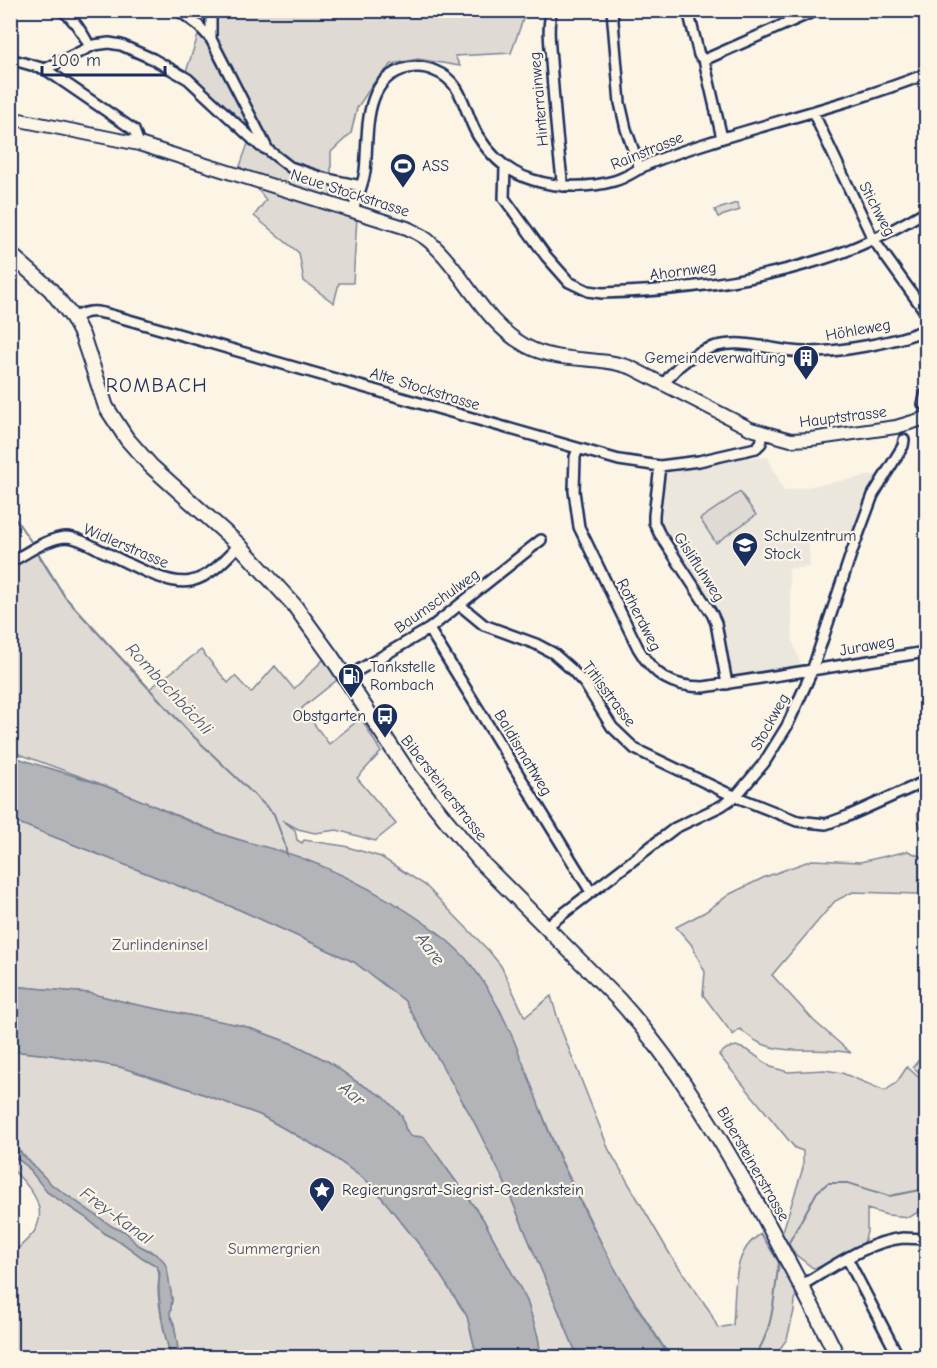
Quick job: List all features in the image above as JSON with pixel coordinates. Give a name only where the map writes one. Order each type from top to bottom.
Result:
[{"type":"main road","name":"Bibersteinerstrasse","points":[[10,254],[50,289],[73,318],[102,398],[120,430],[151,466],[239,545],[294,605],[385,739],[429,799],[482,863],[639,1022],[678,1073],[727,1150],[802,1285],[838,1358]]},
{"type":"street","points":[[62,10],[78,27],[90,47]]},
{"type":"street","points":[[178,10],[198,25],[211,39],[268,150]]},
{"type":"street","points":[[211,10],[211,39]]},
{"type":"street","name":"Hinterrainweg","points":[[552,10],[550,43],[555,126],[563,186]]},
{"type":"street","points":[[612,10],[620,103],[640,169]]},
{"type":"street","points":[[688,10],[699,55],[704,60],[722,138]]},
{"type":"street","points":[[704,60],[817,10]]},
{"type":"street","points":[[45,69],[90,47],[109,43],[121,45],[153,59],[188,79],[260,146],[290,167],[323,178],[361,186]]},
{"type":"street","points":[[10,59],[45,69],[134,130],[139,144]]},
{"type":"street","name":"Rainstrasse","points":[[353,210],[364,174],[374,94],[388,78],[408,68],[430,69],[447,76],[453,82],[461,94],[480,138],[505,167],[526,178],[563,186],[615,181],[645,165],[722,138],[813,112],[927,74]]},
{"type":"street","name":"Stichweg","points":[[813,112],[873,239],[927,313]]},
{"type":"street","name":"Neue Stockstrasse","points":[[10,118],[139,144],[407,228],[428,240],[450,264],[485,312],[504,331],[528,347],[561,358],[618,363],[763,434]]},
{"type":"street","name":"Ahornweg","points":[[505,167],[504,198],[561,276],[578,288],[588,291],[627,292],[704,286],[824,259],[873,239],[927,211]]},
{"type":"street","name":"Alte Stockstrasse","points":[[73,318],[92,310],[619,460],[660,466],[703,460],[756,448],[761,443],[763,434]]},
{"type":"street","name":"Höhleweg","points":[[664,384],[685,360],[703,350],[716,347],[739,344],[792,351],[822,352],[888,341],[914,335],[927,329]]},
{"type":"street","points":[[923,404],[927,393]]},
{"type":"street","name":"Hauptstrasse","points":[[763,434],[791,440],[812,439],[896,427],[927,418]]},
{"type":"street","name":"Stockweg","points":[[546,927],[675,828],[736,796],[764,763],[779,741],[813,671],[873,495],[903,446],[904,440]]},
{"type":"street","name":"Rotherdweg","points":[[578,449],[575,457],[574,491],[579,527],[647,663],[657,673],[680,685],[705,687],[813,671]]},
{"type":"street","name":"Gislifluhweg","points":[[660,466],[654,522],[712,614],[716,623],[727,684]]},
{"type":"street","name":"Widlerstrasse","points":[[10,562],[32,550],[67,537],[167,580],[181,583],[207,575],[239,545]]},
{"type":"street","name":"Baumschulweg","points":[[345,678],[429,629],[461,606],[541,540]]},
{"type":"street","name":"Titlisstrasse","points":[[461,606],[484,625],[536,644],[553,653],[585,684],[612,727],[634,749],[797,821],[826,824],[927,780]]},
{"type":"street","name":"Baldismattweg","points":[[429,629],[591,892]]},
{"type":"street","name":"Juraweg","points":[[813,671],[927,652]]},
{"type":"street","points":[[802,1285],[847,1258],[876,1244],[903,1238],[927,1239]]},
{"type":"street","points":[[847,1258],[902,1358]]},
{"type":"shaded area","name":"Schulzentrum Stock","points":[[768,457],[784,491],[883,473],[851,541],[809,543],[810,567],[789,569],[793,642],[801,666],[731,678],[718,619],[660,523],[662,469],[738,458]]},
{"type":"green space","points":[[206,11],[526,11],[511,53],[455,56],[460,66],[418,59],[392,64],[375,81],[357,108],[351,133],[331,152],[331,209],[357,217],[353,283],[339,283],[334,303],[304,281],[299,253],[254,216],[266,200],[240,166],[250,138],[186,72]]},
{"type":"green space","points":[[737,203],[740,210],[718,217],[715,210]]},
{"type":"green space","points":[[740,492],[756,515],[716,543],[700,519]]},
{"type":"green space","points":[[28,553],[37,553],[65,597],[149,689],[201,650],[228,683],[235,676],[251,693],[275,666],[294,689],[324,659],[337,680],[302,708],[329,744],[361,718],[381,752],[357,778],[396,824],[375,841],[337,830],[315,833],[298,829],[282,820],[295,830],[297,840],[302,843],[304,840],[344,846],[381,857],[425,885],[501,966],[525,1017],[551,996],[561,1029],[609,1150],[671,1256],[709,1310],[718,1328],[733,1325],[739,1263],[744,1251],[761,1234],[796,1290],[794,1311],[787,1339],[774,1357],[670,1357],[615,1271],[561,1160],[500,1010],[439,933],[347,878],[299,858],[221,834],[109,787],[11,751],[10,562]]},
{"type":"green space","points":[[926,802],[926,827],[920,827],[918,813],[920,807]]},
{"type":"green space","name":"Zurlindeninsel","points":[[11,820],[240,910],[354,962],[405,1001],[471,1116],[503,1179],[578,1357],[541,1357],[538,1337],[527,1301],[483,1219],[424,1137],[410,1136],[402,1116],[383,1097],[329,1062],[296,1045],[244,1026],[89,993],[11,986]]},
{"type":"green space","points":[[908,851],[926,859],[926,903],[918,894],[853,892],[835,901],[772,975],[814,1021],[851,1053],[771,1047],[760,1043],[740,1029],[733,1035],[703,995],[705,972],[691,944],[676,927],[705,912],[730,894],[765,877],[812,860],[860,862]]},
{"type":"green space","points":[[736,1046],[749,1051],[771,1067],[788,1072],[825,1070],[842,1073],[885,1091],[897,1082],[907,1067],[926,1084],[926,1207],[910,1217],[887,1215],[867,1209],[867,1232],[864,1243],[847,1258],[834,1265],[813,1268],[796,1255],[782,1234],[803,1168],[803,1151],[795,1148],[719,1055],[726,1049]]},
{"type":"green space","name":"Summergrien","points":[[10,1051],[51,1055],[120,1067],[192,1090],[260,1115],[328,1153],[371,1184],[426,1253],[467,1316],[477,1357],[187,1357],[178,1349],[174,1324],[170,1315],[172,1299],[168,1277],[151,1251],[136,1244],[126,1233],[113,1227],[51,1184],[11,1142]]},
{"type":"green space","points":[[926,1051],[926,1079],[913,1067]]},
{"type":"green space","points":[[10,1154],[27,1166],[47,1192],[85,1217],[107,1235],[157,1266],[161,1315],[167,1344],[173,1357],[11,1357],[11,1255],[34,1232],[40,1214],[30,1189],[11,1168]]},
{"type":"water","name":"Aare","points":[[10,755],[98,783],[221,834],[320,865],[392,902],[416,917],[457,949],[472,966],[500,1011],[522,1060],[561,1161],[585,1212],[625,1286],[670,1357],[578,1357],[503,1179],[471,1116],[405,1001],[354,962],[240,910],[11,820]]},
{"type":"water","name":"Aar","points":[[11,986],[89,993],[244,1026],[296,1045],[329,1062],[357,1082],[384,1097],[402,1116],[410,1136],[424,1137],[483,1219],[527,1301],[538,1337],[541,1357],[477,1357],[467,1316],[426,1253],[371,1184],[328,1153],[260,1115],[192,1090],[120,1067],[51,1055],[11,1051]]},
{"type":"water","name":"Frey-Kanal","points":[[10,1142],[51,1184],[113,1227],[126,1232],[136,1244],[163,1260],[167,1268],[172,1299],[170,1315],[174,1324],[178,1349],[187,1357],[173,1357],[170,1354],[161,1314],[160,1274],[157,1266],[107,1235],[85,1217],[47,1192],[27,1166],[11,1154]]},
{"type":"waterway","name":"Rombachbächli","points":[[10,511],[34,546]]},
{"type":"waterway","name":"Rombachbächli","points":[[37,551],[65,597],[189,732],[274,814],[287,856]]},
{"type":"waterway","points":[[787,1246],[817,1192],[828,1183],[848,1183],[889,1196],[921,1190],[926,1184]]},
{"type":"waterway","points":[[754,1358],[770,1323],[779,1262]]},
{"type":"place","name":"ASS","points":[[403,189]]},
{"type":"place","name":"Gemeindeverwaltung","points":[[806,381]]},
{"type":"place","name":"Schulzentrum Stock","points":[[745,568]]},
{"type":"place","name":"Tankstelle Rombach","points":[[351,699]]},
{"type":"place","name":"Obstgarten","points":[[385,739]]},
{"type":"place","name":"Regierungsrat-Siegrist-Gedenkstein","points":[[322,1213]]},
{"type":"district","name":"ROMBACH","points":[[157,385]]}]
